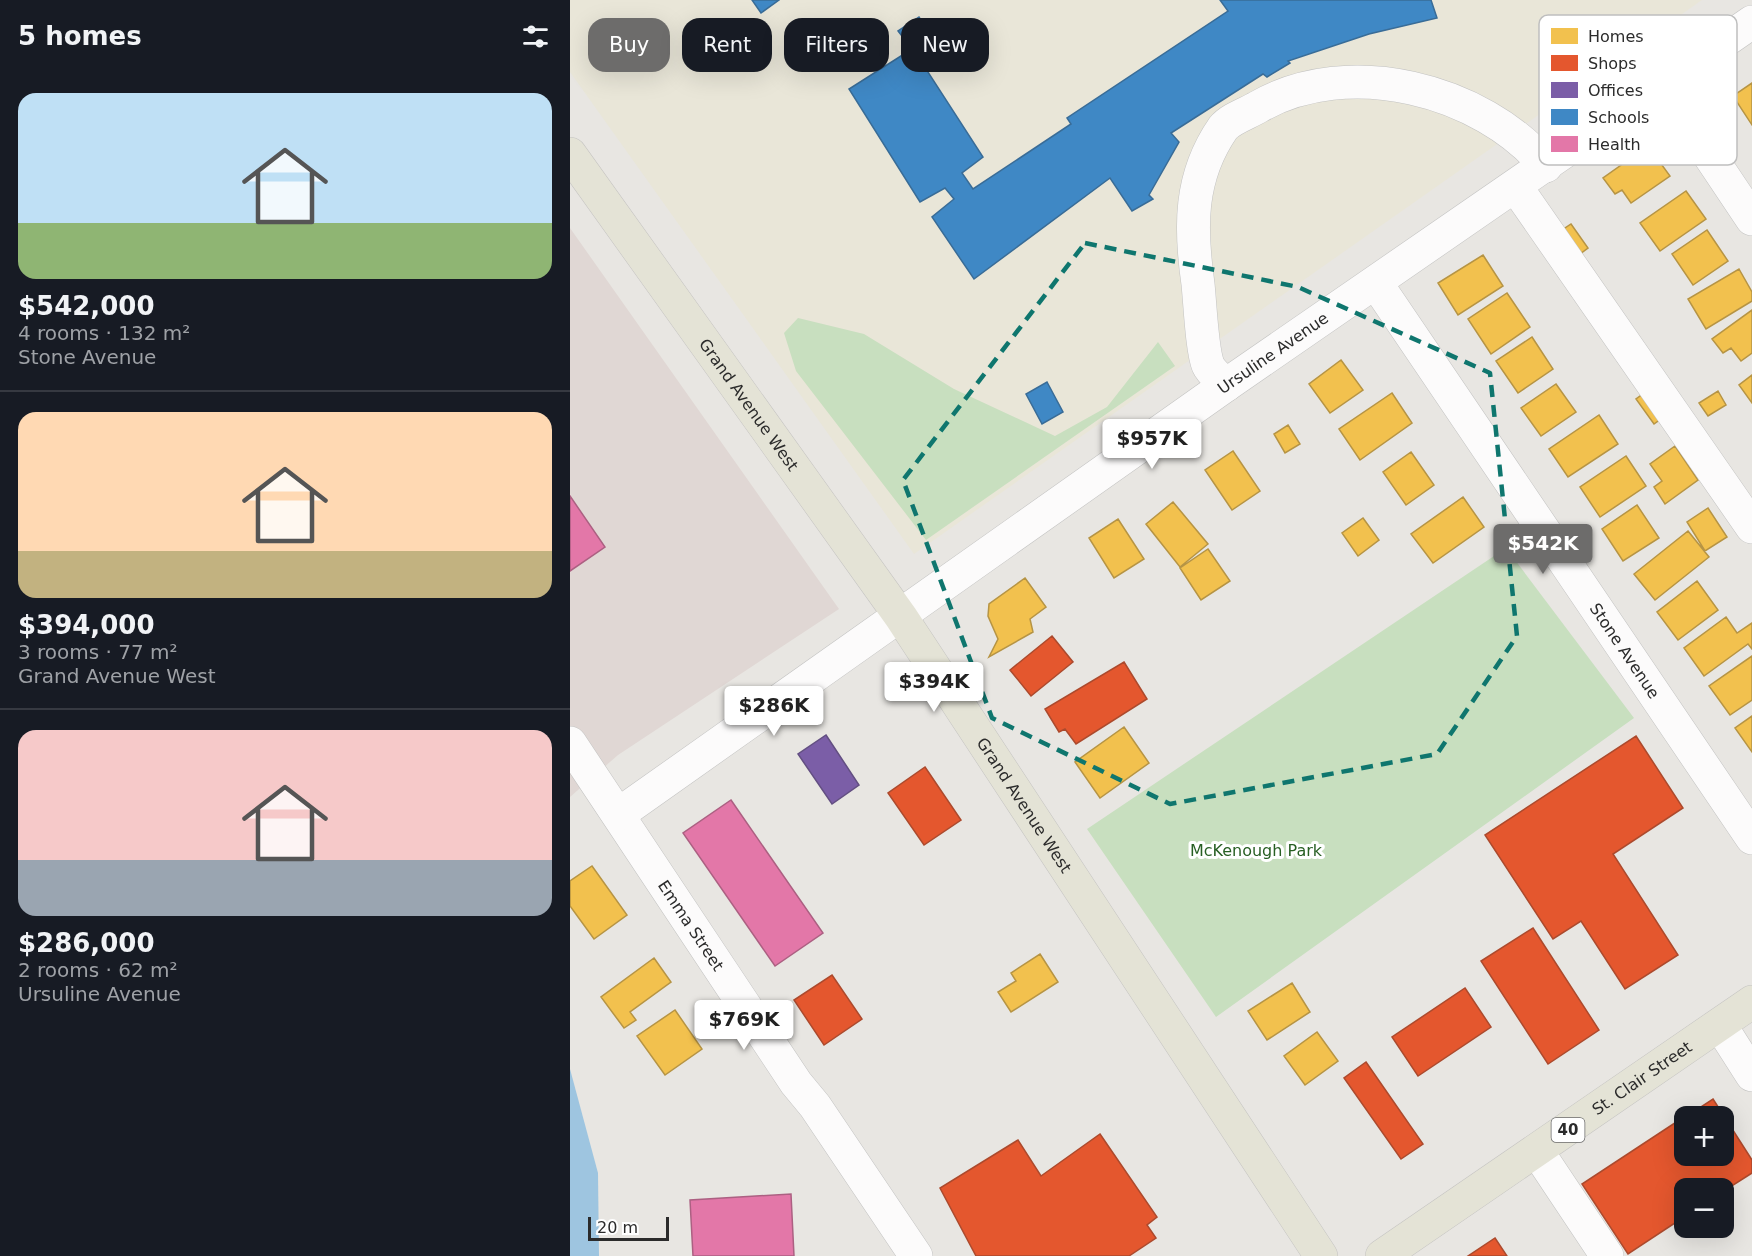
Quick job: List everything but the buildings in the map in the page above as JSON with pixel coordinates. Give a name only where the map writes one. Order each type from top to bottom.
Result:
[{"type":"main road","name":"Grand Avenue West","points":[[570,154],[901,617],[1321,1256]]},
{"type":"main road","name":"St. Clair Street","points":[[1382,1256],[1752,1002]]},
{"type":"street","name":"Ursuline Avenue","points":[[1737,33],[1752,22]]},
{"type":"street","points":[[1226,386],[1208,366],[1195,267],[1192,208],[1203,161],[1225,126],[1274,98],[1324,84],[1379,83],[1433,93],[1486,117],[1529,146],[1539,158]]},
{"type":"street","points":[[1716,165],[1752,219]]},
{"type":"street","name":"Ursuline Avenue","points":[[619,814],[1226,386],[1546,166]]},
{"type":"street","points":[[1516,187],[1752,527]]},
{"type":"street","name":"Stone Avenue","points":[[1376,283],[1752,838]]},
{"type":"street","name":"Emma Street","points":[[570,743],[619,814],[659,879],[916,1256]]},
{"type":"street","points":[[1720,1025],[1752,1075]]},
{"type":"street","points":[[1537,1151],[1607,1256]]},
{"type":"highlighted area","points":[[1085,243],[1298,287],[1490,373],[1517,636],[1437,754],[1170,804],[992,718],[903,480]]},
{"type":"shaded area","points":[[570,0],[1702,0],[1681,15],[1539,15],[1539,115],[914,554],[570,72]]},
{"type":"shaded area","points":[[570,228],[839,609],[618,755],[570,797]]},
{"type":"green space","points":[[798,318],[864,334],[954,389],[1055,436],[1107,407],[1158,342],[1175,366],[926,540],[796,371],[784,333]]},
{"type":"green space","name":"McKenough Park","points":[[1506,548],[1634,718],[1216,1017],[1087,829]]},
{"type":"water","points":[[570,1069],[598,1173],[599,1256],[570,1256]]}]
